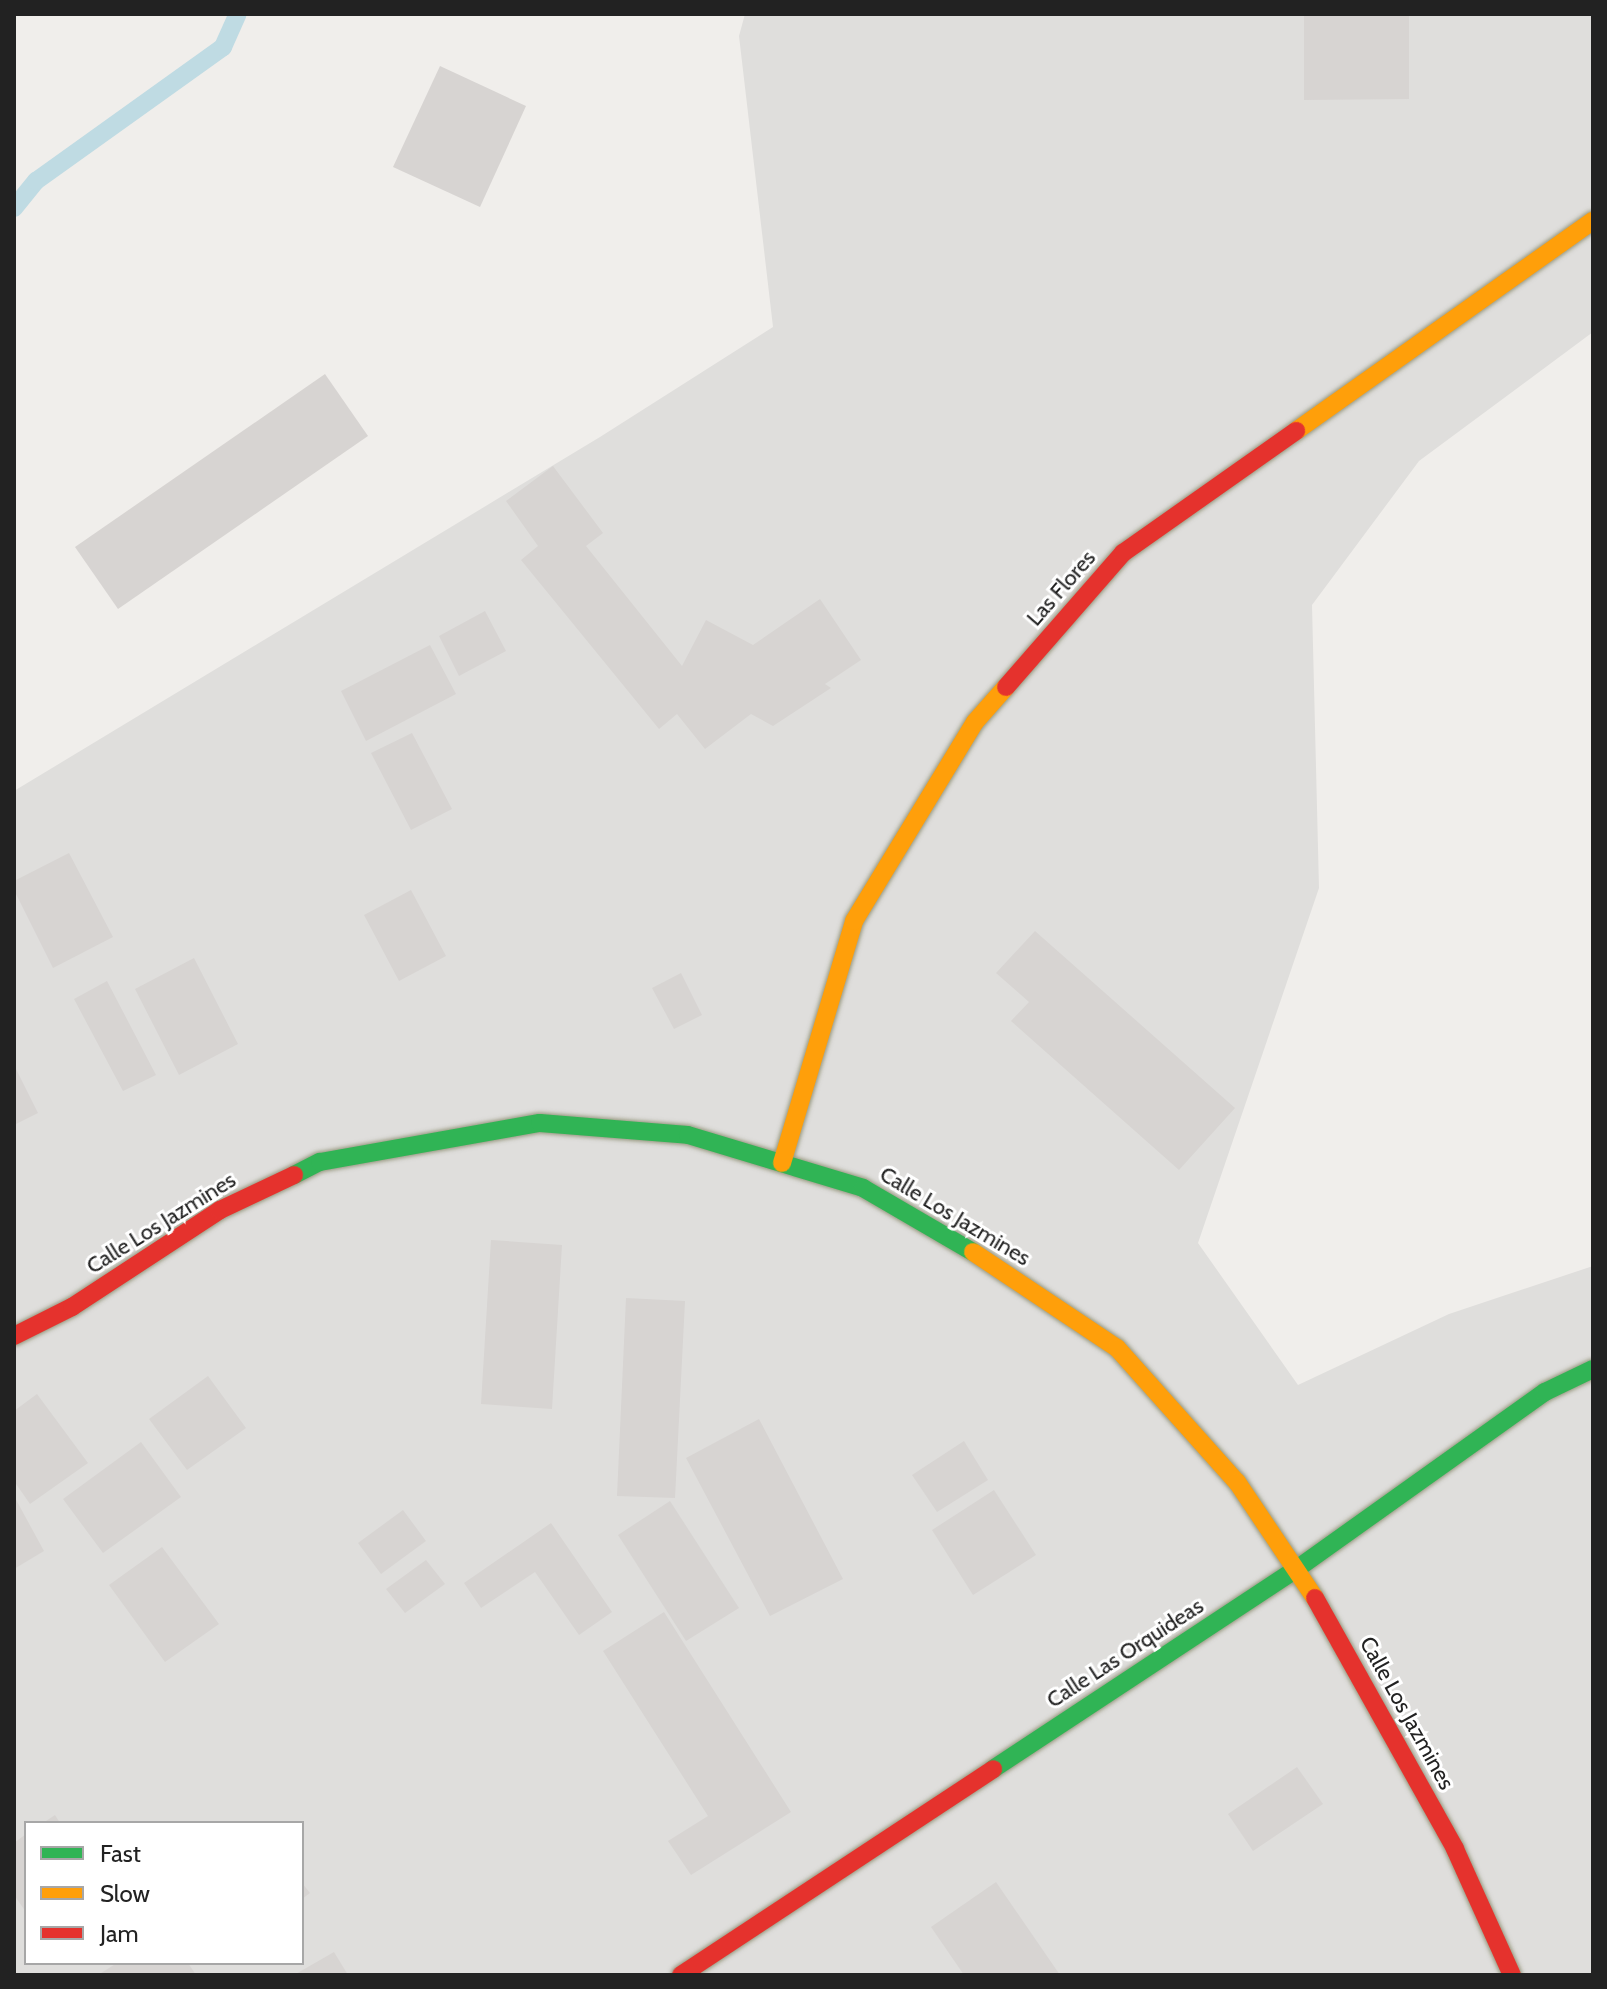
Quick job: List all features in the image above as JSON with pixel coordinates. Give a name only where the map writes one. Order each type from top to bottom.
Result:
[{"type":"street","name":"Las Flores","points":[[782,1163],[854,921],[975,722],[1123,553],[1593,221]]},
{"type":"street","name":"Calle Los Jazmines","points":[[14,1336],[72,1307],[220,1210],[320,1162],[540,1123],[688,1135],[863,1188],[1000,1268],[1117,1348],[1237,1482],[1298,1568],[1455,1849],[1512,1975]]},
{"type":"street","name":"Calle Las Orquideas","points":[[681,1975],[1298,1568],[1545,1392],[1593,1369]]},
{"type":"shaded area","points":[[745,14],[1593,14],[1593,332],[1419,461],[1312,605],[1319,888],[1198,1243],[1298,1385],[1449,1314],[1593,1266],[1593,1975],[14,1975],[14,791],[600,437],[773,327],[739,36]]},
{"type":"building","points":[[1304,14],[1409,14],[1409,99],[1304,100]]},
{"type":"building","points":[[440,66],[526,106],[480,207],[393,167]]},
{"type":"building","points":[[325,374],[368,436],[118,609],[75,547]]},
{"type":"building","points":[[553,466],[603,533],[586,546],[682,666],[706,620],[753,645],[820,599],[861,660],[825,684],[831,688],[773,726],[751,714],[705,749],[677,714],[659,729],[521,560],[538,546],[506,501]]},
{"type":"building","points":[[485,611],[506,651],[459,676],[439,636]]},
{"type":"building","points":[[430,645],[456,694],[366,741],[341,691]]},
{"type":"building","points":[[412,733],[452,809],[411,830],[371,753]]},
{"type":"building","points":[[69,853],[113,937],[53,968],[14,890],[14,881]]},
{"type":"building","points":[[411,890],[446,956],[399,981],[364,915]]},
{"type":"building","points":[[1035,931],[1235,1108],[1179,1170],[1011,1021],[1029,1002],[996,973]]},
{"type":"building","points":[[194,958],[238,1044],[179,1075],[135,989]]},
{"type":"building","points":[[681,973],[702,1015],[674,1029],[652,988]]},
{"type":"building","points":[[107,981],[156,1075],[123,1091],[74,999]]},
{"type":"building","points":[[14,1065],[38,1113],[14,1125]]},
{"type":"building","points":[[491,1240],[562,1245],[552,1409],[481,1404]]},
{"type":"building","points":[[626,1298],[685,1301],[675,1498],[617,1496]]},
{"type":"building","points":[[208,1376],[246,1428],[187,1470],[149,1419]]},
{"type":"building","points":[[37,1394],[88,1463],[30,1504],[14,1481],[14,1411]]},
{"type":"building","points":[[759,1419],[843,1579],[770,1616],[686,1458]]},
{"type":"building","points":[[964,1441],[988,1480],[937,1512],[912,1475]]},
{"type":"building","points":[[141,1442],[181,1497],[103,1553],[63,1499]]},
{"type":"building","points":[[994,1490],[1036,1555],[973,1595],[932,1530]]},
{"type":"building","points":[[14,1496],[44,1551],[14,1569]]},
{"type":"building","points":[[670,1501],[739,1608],[686,1641],[618,1535]]},
{"type":"building","points":[[403,1510],[426,1541],[381,1574],[358,1543]]},
{"type":"building","points":[[551,1523],[612,1612],[579,1635],[535,1572],[481,1608],[464,1583]]},
{"type":"building","points":[[162,1547],[219,1624],[165,1662],[109,1585]]},
{"type":"building","points":[[426,1560],[445,1584],[405,1613],[386,1589]]},
{"type":"building","points":[[664,1612],[791,1812],[691,1875],[668,1841],[708,1816],[603,1651]]},
{"type":"building","points":[[1297,1767],[1323,1804],[1253,1851],[1228,1814]]},
{"type":"building","points":[[24,1836],[24,1909],[14,1895],[14,1843]]},
{"type":"building","points":[[996,1882],[1060,1975],[964,1975],[931,1927]]},
{"type":"building","points":[[334,1952],[348,1975],[294,1975]]},
{"type":"building","points":[[114,1965],[189,1965],[196,1975],[98,1975]]},
{"type":"waterway","points":[[14,208],[36,181],[223,47],[238,14]]},
{"type":"traffic: fast","points":[[294,1175],[320,1162],[540,1123],[688,1135],[863,1188],[973,1252]]},
{"type":"traffic: fast","points":[[993,1769],[1298,1568],[1545,1392],[1593,1369]]},
{"type":"traffic: slow","points":[[1296,431],[1593,221]]},
{"type":"traffic: slow","points":[[782,1163],[854,921],[975,722],[1006,687]]},
{"type":"traffic: slow","points":[[973,1252],[1117,1348],[1237,1482],[1315,1598]]},
{"type":"traffic: jam","points":[[1006,687],[1123,553],[1296,431]]},
{"type":"traffic: jam","points":[[14,1336],[72,1307],[220,1210],[294,1175]]},
{"type":"traffic: jam","points":[[1315,1598],[1455,1849],[1512,1975]]},
{"type":"traffic: jam","points":[[681,1975],[993,1769]]}]
